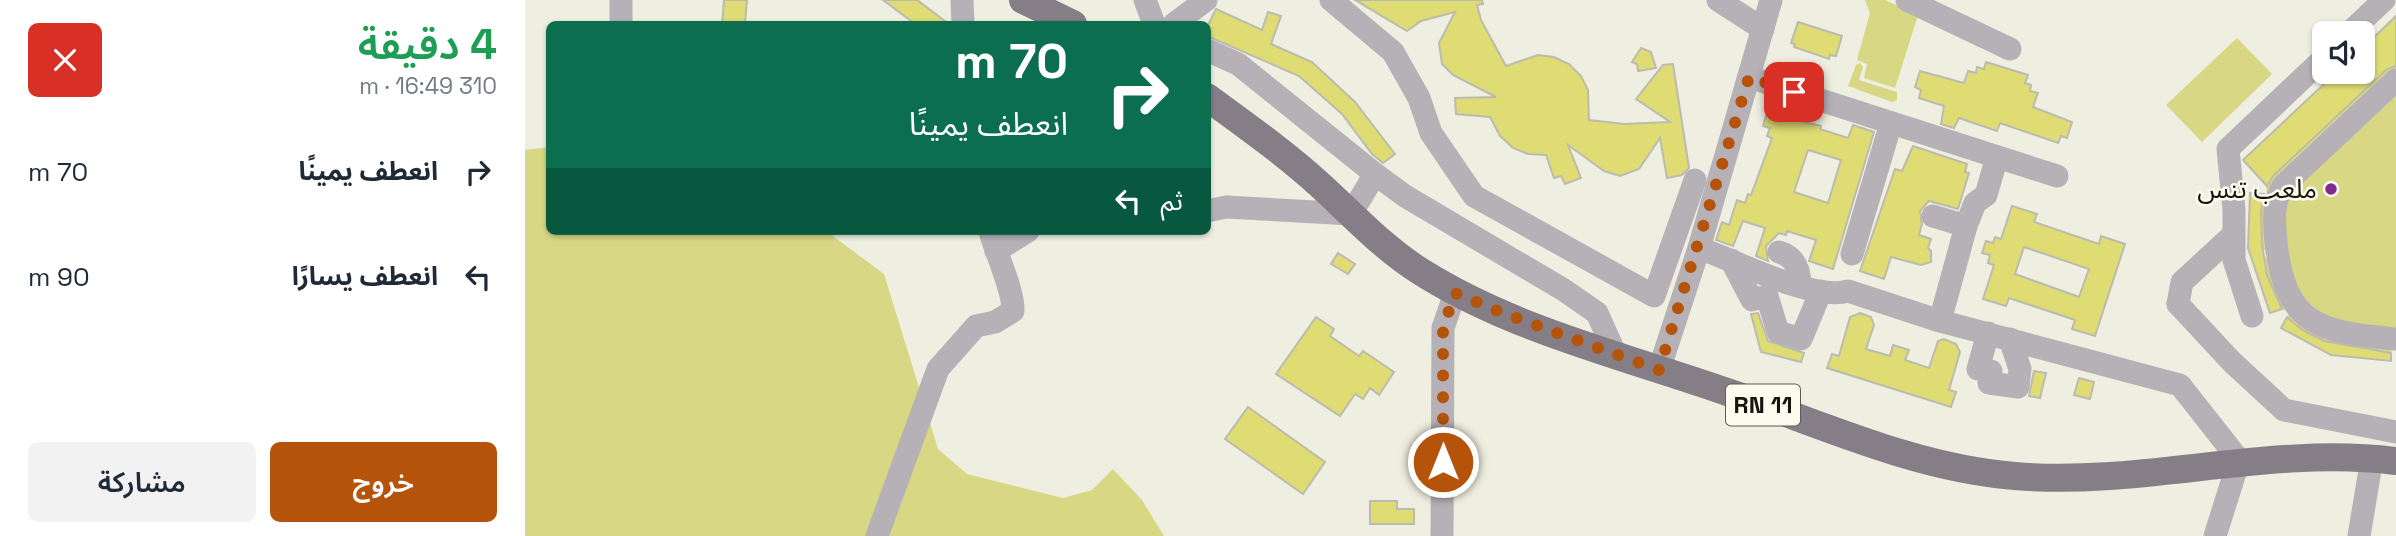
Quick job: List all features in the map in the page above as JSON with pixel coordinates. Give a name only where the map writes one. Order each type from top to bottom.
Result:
[{"type":"main road","points":[[1023,0],[1067,21]]},
{"type":"main road","name":"RN 11","points":[[1211,100],[1318,183],[1394,253],[1455,293],[1500,312],[1659,370],[1731,393],[1835,433],[1951,468],[2018,476],[2070,477],[2239,460],[2327,456],[2384,459]]},
{"type":"street","points":[[621,0],[621,21]]},
{"type":"street","points":[[962,0],[963,21]]},
{"type":"street","points":[[1145,0],[1153,21]]},
{"type":"street","points":[[1178,21],[1206,0]]},
{"type":"street","points":[[1331,0],[1393,52],[1419,98],[1431,133],[1473,196],[1654,296],[1695,180]]},
{"type":"street","points":[[1718,0],[1763,29]]},
{"type":"street","points":[[1659,370],[1699,247],[1771,0]]},
{"type":"street","points":[[1907,0],[2010,49]]},
{"type":"street","points":[[2362,21],[2384,0]]},
{"type":"street","points":[[1211,52],[1238,64],[1405,197],[1564,290],[1597,313],[1615,353]]},
{"type":"street","points":[[2252,316],[2234,260],[2228,149],[2312,69]]},
{"type":"street","points":[[1749,77],[2057,176]]},
{"type":"street","points":[[2396,80],[2284,185],[2276,197],[2275,214],[2282,273],[2290,296],[2301,312],[2341,334],[2396,339]]},
{"type":"street","points":[[1852,254],[1891,123]]},
{"type":"street","points":[[1941,316],[1966,226],[1975,204],[1986,195],[1997,157]]},
{"type":"street","points":[[1211,210],[1226,207],[1351,215],[1375,174]]},
{"type":"street","points":[[1933,216],[1966,226]]},
{"type":"street","points":[[877,536],[938,369],[954,347],[976,326],[995,322],[1013,311],[1014,296],[1006,283],[993,241],[1014,235]]},
{"type":"street","points":[[2178,304],[2182,282],[2233,235]]},
{"type":"street","points":[[1699,247],[1811,288],[1857,294],[1941,316],[2010,340],[2180,385],[2239,460],[2215,536]]},
{"type":"street","points":[[1731,260],[1752,300],[1766,296],[1778,332],[1801,340],[1811,288],[1790,256],[1779,252]]},
{"type":"street","points":[[2178,304],[2221,265],[2234,260]]},
{"type":"street","points":[[1442,536],[1443,328],[1455,293]]},
{"type":"street","points":[[2178,304],[2232,362],[2284,410],[2396,432]]},
{"type":"street","points":[[1988,333],[1978,369],[1991,371],[1989,383],[2018,387],[2020,369],[2010,340]]},
{"type":"street","points":[[2359,536],[2384,459]]},
{"type":"shaded area","points":[[1865,0],[1885,0],[1918,15],[1895,88],[1864,78],[1867,64],[1857,60],[1870,13]]},
{"type":"shaded area","name":"ملعب تنس","points":[[2396,16],[2396,341],[2392,345],[2391,361],[2337,356],[2338,340],[2335,338],[2327,353],[2281,328],[2289,314],[2286,309],[2270,313],[2253,262],[2268,257],[2265,250],[2248,249],[2250,193],[2267,194],[2266,184],[2243,160],[2324,84],[2328,84],[2338,95],[2348,84],[2375,84],[2375,36]]},
{"type":"shaded area","points":[[2237,38],[2272,74],[2202,142],[2166,105]]},
{"type":"shaded area","points":[[1860,63],[1863,67],[1859,80],[1897,92],[1897,100],[1892,102],[1848,86],[1856,65]]},
{"type":"shaded area","points":[[546,147],[546,235],[831,235],[884,274],[938,449],[967,474],[1063,498],[1092,490],[1113,469],[1142,500],[1164,536],[525,536],[525,150]]},
{"type":"building","points":[[724,0],[747,0],[745,21],[722,21]]},
{"type":"building","points":[[883,0],[917,0],[945,21],[911,21]]},
{"type":"building","points":[[1355,0],[1482,0],[1483,4],[1477,5],[1481,20],[1506,66],[1538,55],[1554,57],[1569,64],[1581,76],[1588,90],[1589,120],[1624,124],[1670,122],[1636,99],[1663,65],[1673,64],[1689,168],[1682,175],[1667,178],[1660,138],[1639,169],[1620,176],[1604,171],[1568,145],[1581,178],[1565,184],[1561,176],[1554,178],[1546,155],[1528,154],[1513,148],[1500,136],[1490,117],[1456,114],[1455,98],[1496,97],[1453,75],[1442,64],[1439,43],[1455,12],[1421,21],[1407,31]]},
{"type":"building","points":[[1216,9],[1262,30],[1268,12],[1281,16],[1271,44],[1312,62],[1355,102],[1395,154],[1383,163],[1372,154],[1342,114],[1299,76],[1211,38],[1210,21]]},
{"type":"building","points":[[2396,16],[2396,66],[2386,70],[2375,80],[2375,36]]},
{"type":"building","points":[[1798,22],[1842,36],[1836,56],[1830,55],[1829,59],[1794,47],[1795,44],[1791,43]]},
{"type":"building","points":[[1641,48],[1651,52],[1656,68],[1638,71],[1637,64],[1632,62]]},
{"type":"building","points":[[1986,62],[2028,75],[2025,83],[2031,85],[2030,91],[2038,93],[2033,107],[2072,122],[2067,138],[2061,136],[2058,143],[2000,123],[1997,131],[1959,118],[1954,128],[1941,124],[1944,106],[1919,98],[1921,90],[1915,87],[1920,71],[1964,83],[1968,71],[1976,73],[1977,67],[1984,69]]},
{"type":"building","points":[[2324,84],[2371,84],[2274,175],[2267,186],[2243,160]]},
{"type":"building","points":[[1767,113],[1821,126],[1820,129],[1848,138],[1853,125],[1874,132],[1833,269],[1809,261],[1816,240],[1787,231],[1786,235],[1779,233],[1766,246],[1768,261],[1756,256],[1765,228],[1743,221],[1733,246],[1716,240],[1722,222],[1729,225],[1737,200],[1745,203],[1748,194],[1751,195],[1772,138],[1767,136],[1770,128],[1763,126]],"holes":[[[1808,150],[1841,160],[1828,203],[1794,192]]]},
{"type":"building","points":[[1913,146],[1967,164],[1965,172],[1969,173],[1958,209],[1929,201],[1920,211],[1922,224],[1919,235],[1931,239],[1928,248],[1931,251],[1931,262],[1921,265],[1891,257],[1884,279],[1860,271],[1895,169],[1902,171]]},
{"type":"building","points":[[2250,193],[2264,194],[2261,212],[2262,244],[2267,275],[2282,309],[2270,313],[2248,248]]},
{"type":"building","points":[[2012,206],[2037,214],[2034,222],[2099,244],[2101,236],[2125,244],[2095,336],[2072,329],[2075,320],[2009,298],[2006,306],[1983,299],[1994,265],[1988,263],[1990,255],[1982,253],[1986,241],[1993,243],[1995,237],[2001,239]],"holes":[[[2024,247],[2089,269],[2079,297],[2015,274]]]},
{"type":"building","points":[[1338,253],[1355,264],[1348,274],[1331,264]]},
{"type":"building","points":[[1758,313],[1768,341],[1804,353],[1801,362],[1761,352],[1751,314]]},
{"type":"building","points":[[1860,313],[1871,317],[1874,325],[1866,349],[1890,356],[1893,345],[1909,350],[1905,360],[1929,368],[1938,341],[1944,339],[1956,344],[1960,352],[1949,390],[1956,392],[1951,407],[1827,368],[1832,354],[1839,356],[1850,317]]},
{"type":"building","points":[[1316,317],[1334,329],[1330,336],[1359,356],[1363,351],[1394,372],[1379,395],[1370,388],[1363,399],[1355,394],[1340,416],[1276,374]]},
{"type":"building","points":[[2287,317],[2302,330],[2324,341],[2391,353],[2391,361],[2331,355],[2281,328]]},
{"type":"building","points":[[2034,371],[2046,373],[2040,398],[2029,396]]},
{"type":"building","points":[[2079,378],[2094,382],[2090,399],[2074,395]]},
{"type":"building","points":[[1248,407],[1325,462],[1303,494],[1225,439]]},
{"type":"building","points":[[1370,501],[1397,501],[1397,509],[1414,509],[1414,524],[1370,524]]},
{"type":"place","name":"ملعب تنس","points":[[2331,189]]},
{"type":"route","points":[[1443,462],[1443,328],[1455,293],[1659,370],[1699,247],[1749,77],[1794,92]]}]
